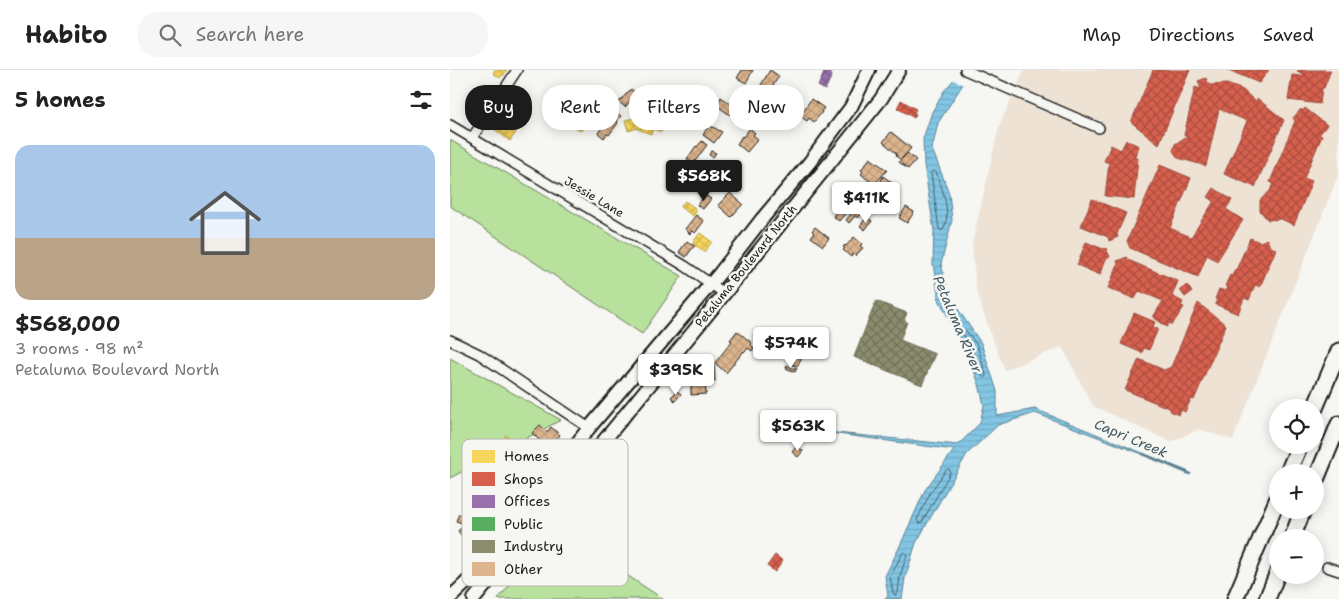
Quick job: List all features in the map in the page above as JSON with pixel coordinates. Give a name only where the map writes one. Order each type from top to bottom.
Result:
[{"type":"highway","points":[[1319,399],[1339,351]]},
{"type":"highway","points":[[1322,464],[1339,424]]},
{"type":"highway","points":[[1235,599],[1269,519]]},
{"type":"highway","points":[[1266,599],[1273,584]]},
{"type":"main road","name":"Petaluma Boulevard North","points":[[580,439],[711,284],[809,163],[851,107],[869,70]]},
{"type":"main road","name":"Petaluma Boulevard North","points":[[605,439],[881,99],[899,70]]},
{"type":"main road","name":"Petaluma Boulevard North","points":[[450,598],[462,586]]},
{"type":"main road","name":"Petaluma Boulevard North","points":[[474,599],[485,586]]},
{"type":"street","points":[[472,138],[517,70]]},
{"type":"street","points":[[965,70],[1099,128]]},
{"type":"street","name":"Jessie Lane","points":[[450,125],[685,266],[724,293]]},
{"type":"street","points":[[450,340],[479,354],[589,428]]},
{"type":"street","points":[[1327,567],[1339,571]]},
{"type":"shaded area","points":[[1024,70],[1339,70],[1339,173],[1233,440],[1199,429],[1171,442],[1093,406],[1062,347],[1005,370],[991,336],[976,289],[972,245],[999,126]]},
{"type":"green space","points":[[450,140],[682,276],[642,334],[450,206]]},
{"type":"green space","points":[[450,358],[561,420],[525,439],[462,439],[462,472],[450,478]]},
{"type":"green space","points":[[628,576],[663,599],[498,599],[509,586],[628,586]]},
{"type":"water","name":"Petaluma River","points":[[962,70],[972,70],[938,123],[932,149],[949,193],[952,220],[941,264],[949,296],[981,343],[997,391],[997,416],[1035,409],[1189,472],[1035,413],[998,425],[967,454],[916,543],[905,578],[902,599],[885,599],[888,596],[885,576],[925,490],[954,450],[816,431],[958,445],[980,423],[984,405],[979,384],[967,352],[939,300],[933,264],[934,230],[924,165],[923,139],[932,112],[944,91]]},
{"type":"pier","points":[[959,70],[975,70],[965,85],[951,79]]},
{"type":"building: Homes","points":[[495,70],[507,70],[500,78],[493,73]]},
{"type":"building: Homes","points":[[629,119],[629,130],[632,130],[628,131],[625,120]]},
{"type":"building: Homes","points":[[495,130],[517,130],[510,141]]},
{"type":"building: Homes","points":[[640,130],[653,130],[651,134]]},
{"type":"building: Homes","points":[[685,201],[697,211],[693,216],[680,207]]},
{"type":"building: Homes","points":[[700,233],[712,242],[704,252],[693,245],[693,242]]},
{"type":"building: Homes","points":[[506,435],[510,439],[503,439]]},
{"type":"building: Shops","points":[[1153,70],[1190,70],[1159,144],[1131,122]]},
{"type":"building: Shops","points":[[1228,70],[1269,70],[1259,83]]},
{"type":"building: Shops","points":[[1298,70],[1331,70],[1324,88],[1322,88],[1320,104],[1288,100],[1292,75],[1301,76],[1302,73],[1297,72]]},
{"type":"building: Shops","points":[[1206,78],[1209,85],[1227,84],[1243,90],[1255,101],[1258,99],[1284,120],[1255,187],[1224,174],[1247,121],[1219,109],[1206,166],[1178,158],[1173,151],[1175,144],[1187,136],[1184,135],[1195,87],[1201,89],[1198,81]]},
{"type":"building: Shops","points":[[901,100],[916,109],[914,118],[897,108]]},
{"type":"building: Shops","points":[[1305,108],[1327,125],[1319,135],[1322,136],[1304,178],[1312,181],[1294,225],[1281,219],[1268,220],[1260,211],[1260,200],[1270,191],[1273,183],[1270,182],[1295,121],[1293,118],[1301,109],[1302,111]]},
{"type":"building: Shops","points":[[1126,140],[1139,146],[1134,158],[1138,158],[1134,199],[1105,196],[1109,163],[1104,161],[1111,145],[1121,150]]},
{"type":"building: Shops","points":[[1160,165],[1191,178],[1170,228],[1191,237],[1214,201],[1208,197],[1214,188],[1232,200],[1226,209],[1243,220],[1217,261],[1207,255],[1198,277],[1130,248],[1127,241]]},
{"type":"building: Shops","points":[[1092,199],[1126,213],[1117,234],[1118,237],[1109,241],[1108,237],[1081,226]]},
{"type":"building: Shops","points":[[1250,238],[1260,242],[1267,239],[1270,247],[1276,249],[1260,287],[1255,285],[1249,300],[1244,298],[1238,314],[1215,304],[1217,300],[1215,299],[1219,289],[1226,291],[1228,287],[1225,286],[1230,275],[1232,276],[1236,270]]},
{"type":"building: Shops","points":[[1086,242],[1103,249],[1106,248],[1110,257],[1106,259],[1100,275],[1077,265]]},
{"type":"building: Shops","points":[[1127,257],[1128,260],[1178,281],[1172,296],[1183,302],[1181,306],[1184,307],[1172,325],[1169,323],[1167,327],[1153,317],[1163,301],[1139,291],[1135,299],[1108,288],[1118,264],[1117,261]]},
{"type":"building: Shops","points":[[1187,285],[1192,292],[1185,297],[1180,290]]},
{"type":"building: Shops","points":[[1198,303],[1226,325],[1194,400],[1191,399],[1185,412],[1181,410],[1179,415],[1170,411],[1171,409],[1125,390],[1139,359],[1164,370],[1171,367]]},
{"type":"building: Shops","points":[[1134,313],[1155,322],[1153,327],[1158,329],[1149,350],[1144,348],[1142,353],[1121,344]]},
{"type":"building: Shops","points":[[775,555],[783,561],[775,572],[767,566]]},
{"type":"building: Offices","points":[[824,70],[834,70],[830,74],[832,75],[825,90],[818,86]]},
{"type":"building: Industry","points":[[876,301],[907,313],[904,320],[907,322],[900,340],[935,354],[922,385],[854,357]]},
{"type":"building: Other","points":[[742,70],[753,70],[746,83],[737,78]]},
{"type":"building: Other","points":[[770,70],[779,76],[773,85],[761,85]]},
{"type":"building: Other","points":[[629,91],[629,103],[625,107],[619,102]]},
{"type":"building: Other","points":[[721,97],[729,103],[729,114],[719,107]]},
{"type":"building: Other","points":[[811,99],[824,108],[814,122],[809,118],[807,121],[804,119],[804,110]]},
{"type":"building: Other","points":[[600,130],[613,130],[604,138],[598,133]]},
{"type":"building: Other","points":[[706,130],[718,130],[722,132],[714,143],[703,135]]},
{"type":"building: Other","points":[[748,130],[752,130],[755,133],[753,135],[758,139],[747,152],[737,144]]},
{"type":"building: Other","points":[[891,132],[911,148],[901,160],[883,142]]},
{"type":"building: Other","points":[[702,141],[707,145],[693,164],[687,159]]},
{"type":"building: Other","points":[[711,151],[716,153],[713,157],[709,155]]},
{"type":"building: Other","points":[[907,153],[916,160],[908,169],[899,162]]},
{"type":"building: Other","points":[[870,158],[887,170],[874,185],[861,174],[863,172],[861,170]]},
{"type":"building: Other","points":[[678,168],[693,178],[687,185],[673,174]]},
{"type":"building: Other","points":[[716,174],[723,180],[715,189],[707,184]]},
{"type":"building: Other","points":[[883,176],[891,182],[886,187],[880,183]]},
{"type":"building: Other","points":[[730,193],[743,204],[731,217],[718,205]]},
{"type":"building: Other","points":[[852,193],[858,198],[839,221],[833,216]]},
{"type":"building: Other","points":[[705,195],[711,199],[703,209],[697,205]]},
{"type":"building: Other","points":[[858,206],[861,208],[859,210],[863,213],[858,218],[855,216],[849,223],[846,220]]},
{"type":"building: Other","points":[[906,207],[914,212],[907,223],[899,218]]},
{"type":"building: Other","points":[[696,215],[704,221],[695,233],[692,230],[690,234],[685,229]]},
{"type":"building: Other","points":[[867,217],[872,221],[865,230],[860,226]]},
{"type":"building: Other","points":[[815,227],[829,238],[823,246],[811,237]]},
{"type":"building: Other","points":[[854,237],[862,244],[860,246],[863,248],[855,256],[853,254],[851,257],[843,250],[845,248],[843,247]]},
{"type":"building: Other","points":[[687,241],[694,246],[686,257],[679,252]]},
{"type":"building: Other","points":[[737,331],[752,343],[751,345],[754,348],[752,351],[748,348],[744,351],[726,373],[715,363],[732,341],[730,340]]},
{"type":"building: Other","points":[[800,350],[804,351],[798,366],[792,365],[795,357],[797,357]]},
{"type":"building: Other","points":[[714,365],[715,381],[705,382],[706,394],[691,395],[691,384],[696,384],[695,375],[701,374],[702,379],[711,378],[710,366]]},
{"type":"building: Other","points":[[787,365],[794,369],[795,367],[797,368],[795,372],[786,368]]},
{"type":"building: Other","points":[[677,391],[681,394],[675,401],[671,397]]},
{"type":"building: Other","points":[[540,425],[547,432],[551,427],[560,435],[557,439],[538,439],[532,433]]},
{"type":"building: Other","points":[[797,446],[803,451],[798,457],[792,452]]},
{"type":"building: Other","points":[[459,514],[462,515],[462,523],[456,521]]},
{"type":"building: Other","points":[[462,527],[462,536],[458,531]]},
{"type":"waterway","name":"Capri Creek","points":[[1143,454],[1190,474]]}]
